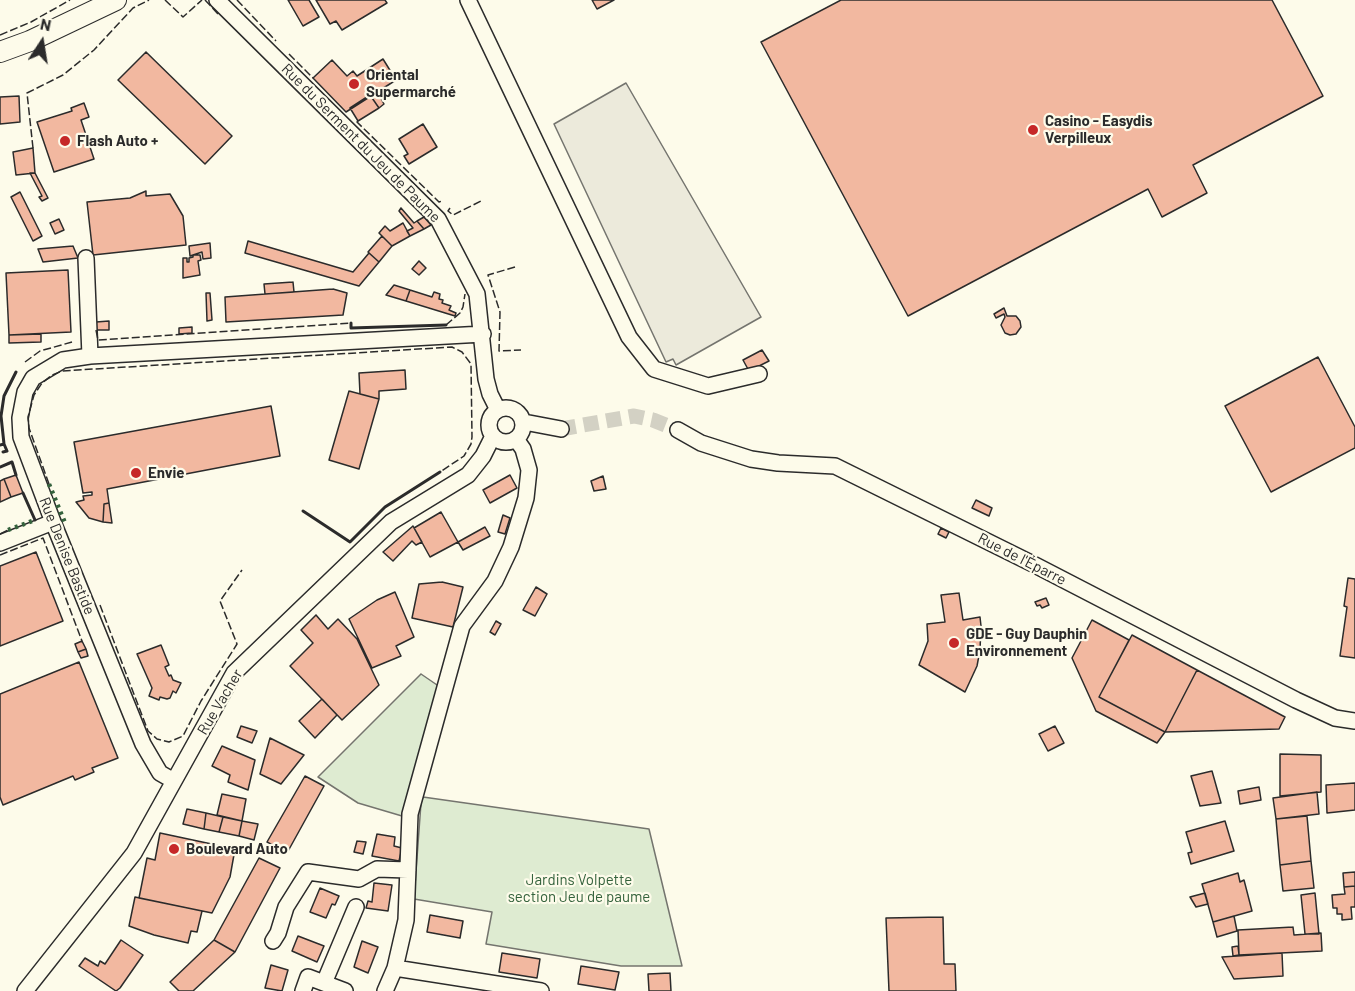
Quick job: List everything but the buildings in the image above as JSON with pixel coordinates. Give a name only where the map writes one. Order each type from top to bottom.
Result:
[{"type":"main road","points":[[82,15],[101,0]]},
{"type":"main road","points":[[0,52],[30,41],[116,0]]},
{"type":"street","name":"Rue du Serment du Jeu de Paume","points":[[217,0],[438,219],[477,294],[486,379],[498,410]]},
{"type":"street","points":[[468,0],[624,328],[635,345],[654,369],[708,386],[759,374]]},
{"type":"street","points":[[86,258],[90,356]]},
{"type":"street","name":"Rue Denise Bastide","points":[[174,781],[160,773],[143,744],[53,522],[21,437],[20,418],[25,392],[38,374],[63,360],[90,356],[483,334]]},
{"type":"street","points":[[503,408],[519,412],[524,422],[522,432],[516,439],[507,442],[493,436],[489,422],[494,413],[503,408]]},
{"type":"street","points":[[524,422],[561,429]]},
{"type":"street","name":"Rue de l'Éparre","points":[[678,430],[701,443],[751,459],[835,466],[1296,700],[1335,718],[1355,721]]},
{"type":"street","name":"Rue Vacher","points":[[26,991],[134,853],[234,673],[391,522],[468,475],[483,456],[493,436]]},
{"type":"street","points":[[385,991],[395,968],[406,920],[410,813],[459,634],[462,626],[495,581],[511,547],[526,498],[529,470],[523,449],[516,439]]},
{"type":"street","points":[[0,543],[53,522]]},
{"type":"street","points":[[273,941],[278,933],[286,907],[308,872],[359,879],[377,869],[408,870]]},
{"type":"street","points":[[324,983],[356,907]]},
{"type":"street","points":[[395,968],[541,991]]},
{"type":"street","points":[[303,991],[308,977],[345,991]]},
{"type":"green space","points":[[421,674],[440,687],[402,816],[358,803],[318,777]]},
{"type":"green space","name":"Jardins Volpette section Jeu de paume","points":[[423,797],[649,829],[682,966],[621,966],[486,944],[492,912],[414,899]]},
{"type":"shaded area","points":[[626,83],[761,317],[676,365],[673,359],[666,362],[554,124]]},
{"type":"tunnel","points":[[561,429],[634,416],[653,420],[678,430]]},
{"type":"hedge","points":[[49,484],[65,523]]},
{"type":"hedge","points":[[8,530],[35,520]]},
{"type":"fence","points":[[0,35],[31,22],[70,0]]},
{"type":"fence","points":[[33,148],[27,93],[63,75],[94,50],[133,8],[149,0]]},
{"type":"fence","points":[[165,0],[183,17],[202,0]]},
{"type":"fence","points":[[205,0],[219,15]]},
{"type":"fence","points":[[237,0],[276,41]]},
{"type":"fence","points":[[289,54],[313,78]]},
{"type":"fence","points":[[358,121],[439,202],[442,201]]},
{"type":"fence","points":[[450,208],[448,211],[453,215],[483,200]]},
{"type":"fence","points":[[515,267],[488,275],[500,312],[499,351],[521,350]]},
{"type":"fence","points":[[446,325],[460,313],[465,294]]},
{"type":"fence","points":[[96,330],[98,340],[351,323]]},
{"type":"fence","points":[[25,362],[40,351],[72,342]]},
{"type":"fence","points":[[49,484],[29,428],[28,417],[34,395],[42,383],[62,371],[452,347],[462,352],[471,364],[472,437],[464,456],[440,472]]},
{"type":"fence","points":[[0,534],[8,530]]},
{"type":"fence","points":[[0,555],[43,538],[82,641]]},
{"type":"fence","points":[[100,605],[148,731],[157,739],[169,742],[183,736],[201,701],[237,644],[220,601],[242,570]]},
{"type":"wall","points":[[351,323],[351,328],[446,325]]},
{"type":"wall","points":[[4,444],[1,416],[4,396],[16,372]]},
{"type":"wall","points":[[0,445],[4,444],[7,451],[3,452]]},
{"type":"wall","points":[[0,467],[12,462],[16,475]]},
{"type":"wall","points":[[303,511],[350,542],[385,507],[440,472]]},
{"type":"wall","points":[[23,493],[35,520]]},
{"type":"place","name":"Oriental Supermarché","points":[[354,84]]},
{"type":"place","name":"Casino - Easydis Verpilleux","points":[[1033,130]]},
{"type":"place","name":"Flash Auto +","points":[[65,141]]},
{"type":"place","name":"Envie","points":[[136,473]]},
{"type":"place","name":"GDE - Guy Dauphin Environnement","points":[[954,643]]},
{"type":"place","name":"Boulevard Auto","points":[[174,849]]}]
